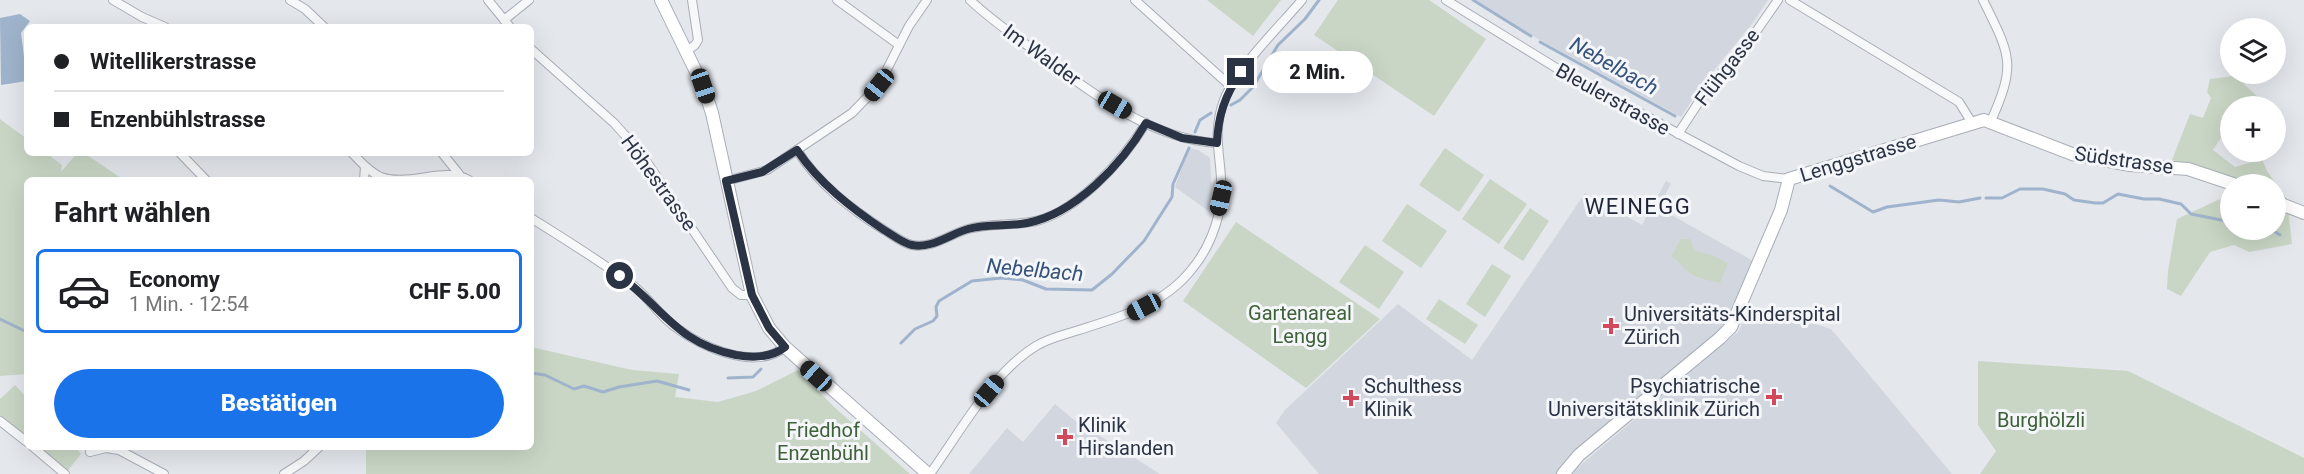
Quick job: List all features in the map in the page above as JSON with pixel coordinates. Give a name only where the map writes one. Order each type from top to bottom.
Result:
[{"type":"street","points":[[113,0],[158,24]]},
{"type":"street","points":[[290,0],[305,9],[321,24]]},
{"type":"street","points":[[488,0],[507,24]]},
{"type":"street","points":[[504,20],[529,0]]},
{"type":"street","points":[[662,0],[687,51],[711,111],[752,295],[769,328],[785,347],[929,474],[989,391],[1026,353],[1048,340],[1130,314],[1157,300],[1188,274],[1208,243],[1221,198],[1217,143],[1219,117],[1225,99],[1241,72],[1302,0]]},
{"type":"street","points":[[687,51],[698,40],[692,0]]},
{"type":"street","points":[[837,0],[899,45]]},
{"type":"street","points":[[726,181],[762,172],[842,121],[861,105],[882,80],[899,45],[927,0]]},
{"type":"street","name":"Im Walder","points":[[970,0],[1068,75],[1146,123],[1182,138],[1217,143]]},
{"type":"street","points":[[1135,0],[1232,85]]},
{"type":"street","name":"Bleulerstrasse","points":[[1446,0],[1558,69],[1739,166],[1763,176],[1789,179]]},
{"type":"street","name":"Flühgasse","points":[[1678,134],[1706,91],[1753,36],[1778,0]]},
{"type":"street","name":"Südstrasse","points":[[1790,0],[1959,102],[1982,122],[2072,154],[2130,165],[2188,169],[2220,180]]},
{"type":"street","points":[[1982,122],[2006,85],[2008,66],[2005,49],[1983,0]]},
{"type":"street","name":"Höhestrasse","points":[[534,52],[614,123],[633,144],[732,288],[741,295],[752,295]]},
{"type":"street","name":"Lenggstrasse","points":[[1563,474],[1579,455],[1731,327],[1781,210],[1789,179],[1982,122]]},
{"type":"street","points":[[797,150],[812,170],[848,204],[898,239],[919,246],[934,243],[970,228],[1025,223],[1045,219],[1065,210],[1106,173],[1146,123]]},
{"type":"street","points":[[183,156],[203,177]]},
{"type":"street","points":[[355,156],[365,167],[382,177]]},
{"type":"street","points":[[444,156],[464,177]]},
{"type":"street","points":[[364,177],[365,167]]},
{"type":"street","points":[[419,177],[459,174]]},
{"type":"street","points":[[2286,206],[2304,213]]},
{"type":"street","points":[[534,220],[638,289],[668,321],[690,338],[713,349],[743,356],[758,357],[785,347]]},
{"type":"street","points":[[0,420],[24,440]]},
{"type":"street","points":[[37,450],[65,474]]},
{"type":"street","points":[[90,452],[98,450]]},
{"type":"street","points":[[119,450],[164,474]]},
{"type":"street","points":[[284,474],[316,450]]},
{"type":"shaded area","points":[[1476,0],[1768,0],[1752,24],[1701,86],[1681,117],[1540,40]]},
{"type":"shaded area","points":[[1189,148],[1198,150],[1210,158],[1212,193],[1210,212],[1175,187]]},
{"type":"shaded area","name":"Universitäts-Kinderspital Zürich","points":[[1666,181],[1671,183],[1659,208],[1755,262],[1723,330],[1576,451],[1556,474],[1319,474],[1276,423],[1285,410],[1398,304],[1472,360],[1585,193],[1642,225]]},
{"type":"shaded area","name":"Psychiatrische Universitätsklinik Zürich","points":[[1769,309],[1831,329],[1952,474],[1570,474],[1738,332],[1749,310]]},
{"type":"shaded area","name":"Klinik Hirslanden","points":[[1055,404],[1073,419],[1160,474],[969,474],[1007,428],[1023,442]]},
{"type":"green space","points":[[1207,0],[1281,0],[1253,36]]},
{"type":"green space","points":[[1338,0],[1429,0],[1486,39],[1434,116],[1314,35]]},
{"type":"green space","points":[[2220,78],[2220,84],[2244,84],[2257,96],[2220,96],[2220,139],[2213,150],[2220,155],[2220,162],[2229,162],[2235,167],[2252,162],[2263,162],[2269,174],[2221,174],[2172,160],[2190,114],[2203,118],[2211,98],[2207,92],[2210,79]]},
{"type":"green space","points":[[0,119],[24,137],[24,156],[50,156],[62,165],[61,172],[74,156],[88,156],[120,177],[24,177],[24,374],[0,376]]},
{"type":"green space","points":[[1445,148],[1484,175],[1459,212],[1419,185]]},
{"type":"green space","points":[[1490,179],[1527,204],[1499,244],[1462,219]]},
{"type":"green space","points":[[2286,198],[2292,244],[2249,252],[2234,245],[2210,252],[2181,296],[2167,289],[2177,219],[2220,199],[2220,240],[2286,240]]},
{"type":"green space","points":[[1407,204],[1447,231],[1421,268],[1382,241]]},
{"type":"green space","points":[[1530,208],[1549,221],[1523,261],[1503,248]]},
{"type":"green space","name":"Gartenareal Lengg","points":[[1236,222],[1380,319],[1306,388],[1183,301]]},
{"type":"green space","points":[[1681,239],[1690,239],[1695,251],[1712,255],[1728,263],[1720,283],[1693,275],[1671,257]]},
{"type":"green space","points":[[1365,245],[1404,272],[1379,309],[1339,282]]},
{"type":"green space","points":[[1492,264],[1511,276],[1485,317],[1466,304]]},
{"type":"green space","points":[[1439,299],[1478,325],[1465,344],[1426,319]]},
{"type":"green space","name":"Friedhof Enzenbühl","points":[[534,348],[632,370],[679,374],[675,397],[718,402],[756,391],[798,370],[833,406],[910,474],[366,474],[366,450],[534,450]]},
{"type":"green space","name":"Burghölzli","points":[[1978,361],[2128,371],[2304,458],[2304,474],[1980,474],[1996,451],[1978,425]]},
{"type":"green space","points":[[15,385],[24,395],[24,440],[0,421],[0,399]]},
{"type":"green space","points":[[37,450],[78,450],[81,454],[65,474]]},
{"type":"water","points":[[20,14],[30,21],[24,24],[21,33],[24,81],[1,85],[0,18]]},
{"type":"waterway","name":"Nebelbach","points":[[1231,105],[1240,100],[1253,87],[1278,45],[1305,19],[1319,0]]},
{"type":"waterway","name":"Nebelbach","points":[[1473,0],[1531,36]]},
{"type":"waterway","name":"Nebelbach","points":[[1540,42],[1675,116]]},
{"type":"waterway","name":"Nebelbach","points":[[1195,132],[1200,120],[1211,113]]},
{"type":"waterway","name":"Nebelbach","points":[[901,343],[915,329],[933,321],[937,316],[936,307],[939,301],[972,281],[1001,278],[1023,280],[1046,289],[1092,290],[1112,274],[1144,241],[1172,197],[1173,184],[1189,148]]},
{"type":"waterway","name":"Nebelbach","points":[[1830,186],[1873,212],[1887,207],[1939,200],[1959,202],[1980,198]]},
{"type":"waterway","name":"Nebelbach","points":[[1986,198],[2002,198],[2020,189],[2043,189],[2065,194],[2074,200],[2103,203],[2118,194],[2181,204],[2191,214],[2220,220]]},
{"type":"waterway","name":"Nebelbach","points":[[0,319],[24,331]]},
{"type":"waterway","name":"Nebelbach","points":[[728,378],[753,377],[761,369]]},
{"type":"waterway","name":"Nebelbach","points":[[534,373],[545,375],[574,389],[584,386],[603,392],[657,381],[689,390]]},
{"type":"place","name":"Universitäts-Kinderspital Zürich","points":[[1611,326]]},
{"type":"place","name":"Psychiatrische Universitätsklinik Zürich","points":[[1774,397]]},
{"type":"place","name":"Schulthess Klinik","points":[[1351,398]]},
{"type":"place","name":"Klinik Hirslanden","points":[[1065,437]]},
{"type":"district","name":"WEINEGG","points":[[1638,206]]},
{"type":"route","points":[[620,276],[638,289],[668,321],[690,338],[713,349],[743,356],[758,357],[773,354],[785,347],[769,328],[752,295],[726,181],[762,172],[797,150],[822,182],[874,224],[906,243],[927,245],[970,228],[1025,223],[1045,219],[1065,210],[1106,173],[1146,123],[1182,138],[1197,142],[1217,143],[1217,128],[1225,99],[1241,72]]}]
